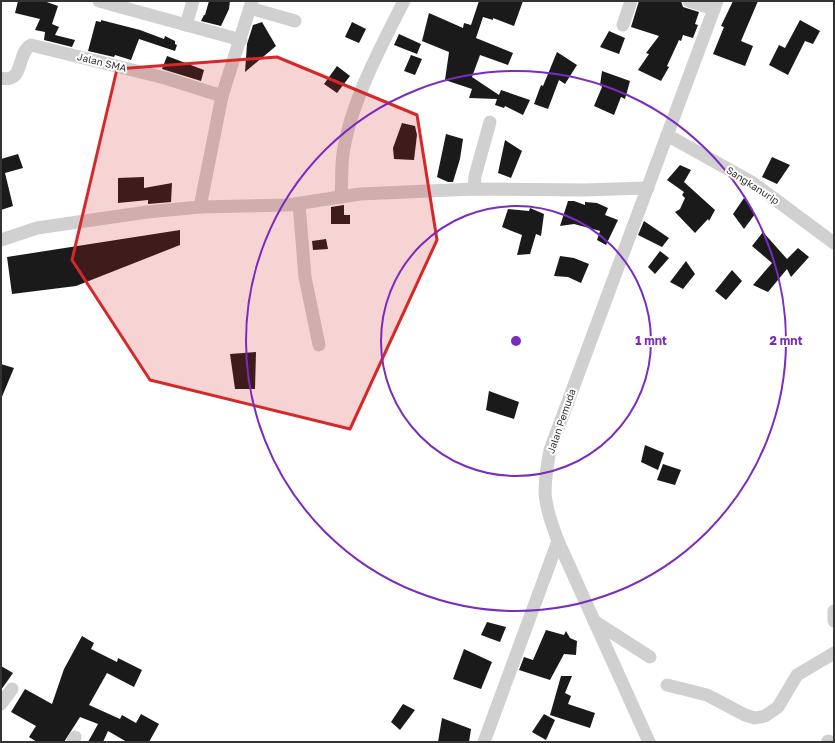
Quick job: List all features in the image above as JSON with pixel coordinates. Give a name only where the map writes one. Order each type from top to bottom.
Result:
[{"type":"street","points":[[99,1],[241,40]]},
{"type":"street","points":[[186,25],[193,1]]},
{"type":"street","points":[[341,197],[343,154],[352,115],[386,36],[404,1]]},
{"type":"street","points":[[623,25],[631,1]]},
{"type":"street","points":[[688,1],[715,5]]},
{"type":"street","points":[[200,207],[222,96],[241,40],[251,4],[294,21]]},
{"type":"street","name":"Jalan Pemuda","points":[[649,742],[558,541],[546,510],[544,481],[550,450],[715,5]]},
{"type":"street","name":"Jalan SMA","points":[[1,78],[12,79],[17,75],[24,51],[31,45],[165,78],[222,96]]},
{"type":"street","points":[[474,189],[475,176],[490,122]]},
{"type":"street","name":"Sangkanurip","points":[[668,135],[753,183],[834,243]]},
{"type":"street","points":[[1,240],[37,228],[147,212],[200,207],[299,204],[360,194],[474,189],[583,190],[648,188]]},
{"type":"street","points":[[299,204],[305,277],[319,344]]},
{"type":"street","points":[[484,742],[558,541]]},
{"type":"street","points":[[834,611],[834,621]]},
{"type":"street","points":[[594,621],[650,657]]},
{"type":"street","points":[[667,685],[707,695],[745,715],[755,718],[765,716],[778,706],[798,675],[834,653]]},
{"type":"street","points":[[1,704],[12,689]]},
{"type":"highlighted area","points":[[277,57],[417,115],[437,240],[350,429],[150,380],[72,260],[117,69]]},
{"type":"building","points":[[18,1],[44,1],[58,6],[52,24],[59,27],[55,35],[75,40],[72,47],[44,40],[45,32],[35,30],[40,19],[15,13]]},
{"type":"building","points":[[209,1],[230,1],[229,9],[221,26],[201,21],[205,15]]},
{"type":"building","points":[[479,1],[523,1],[514,26],[493,18],[493,20],[483,17],[476,38],[513,53],[508,65],[480,55],[472,77],[499,95],[501,90],[530,100],[523,115],[505,106],[504,108],[495,105],[497,99],[469,98],[472,89],[445,80],[449,52],[422,41],[429,13],[463,28],[464,23],[471,25]]},
{"type":"building","points":[[639,1],[681,1],[683,7],[699,12],[695,24],[698,25],[693,38],[683,35],[681,41],[679,40],[667,66],[669,67],[661,81],[638,70],[649,54],[646,53],[659,36],[631,27]]},
{"type":"building","points":[[733,1],[758,1],[741,41],[753,46],[745,66],[713,54],[724,27],[721,26]]},
{"type":"building","points":[[101,20],[140,30],[164,39],[165,36],[175,41],[175,44],[177,45],[175,51],[139,39],[131,60],[115,55],[114,57],[88,51],[96,21],[101,22]]},
{"type":"building","points":[[800,20],[820,31],[813,44],[805,41],[788,75],[769,65],[779,45],[785,48]]},
{"type":"building","points":[[262,22],[276,46],[245,72],[247,44],[253,25]]},
{"type":"building","points":[[352,22],[366,29],[359,43],[345,37]]},
{"type":"building","points":[[609,31],[625,38],[619,54],[600,47]]},
{"type":"building","points":[[399,34],[421,44],[417,54],[394,45]]},
{"type":"building","points":[[557,52],[577,65],[565,84],[559,80],[548,109],[534,104],[541,85],[543,86]]},
{"type":"building","points":[[411,55],[422,59],[415,75],[404,71]]},
{"type":"building","points":[[167,56],[204,70],[201,81],[162,69]]},
{"type":"building","points":[[337,66],[350,76],[337,93],[324,84]]},
{"type":"building","points":[[602,71],[630,81],[625,99],[621,97],[614,115],[594,106],[602,87],[600,85]]},
{"type":"building","points":[[402,123],[415,126],[417,135],[414,160],[394,159],[393,148]]},
{"type":"building","points":[[446,134],[463,139],[460,159],[453,182],[448,182],[437,177]]},
{"type":"building","points":[[505,140],[522,151],[511,178],[498,173]]},
{"type":"building","points":[[18,154],[23,168],[5,173],[13,206],[1,210],[1,159]]},
{"type":"building","points":[[772,157],[790,165],[777,184],[762,177]]},
{"type":"building","points":[[680,165],[691,170],[684,182],[715,210],[709,221],[708,219],[695,233],[675,212],[680,209],[685,198],[682,195],[684,192],[667,180]]},
{"type":"building","points":[[144,177],[144,188],[172,183],[171,202],[148,204],[148,200],[118,203],[118,178]]},
{"type":"building","points":[[744,198],[755,214],[744,229],[733,214]]},
{"type":"building","points":[[568,201],[574,201],[585,205],[585,202],[597,203],[608,208],[605,215],[618,220],[606,245],[597,240],[600,231],[574,224],[560,226]]},
{"type":"building","points":[[344,205],[344,215],[350,215],[350,224],[331,224],[331,207]]},
{"type":"building","points":[[530,208],[544,214],[541,236],[536,234],[530,254],[517,255],[522,235],[502,227],[508,209],[529,211]]},
{"type":"building","points":[[644,221],[669,238],[662,247],[638,235]]},
{"type":"building","points":[[180,230],[180,245],[76,286],[12,294],[7,257]]},
{"type":"building","points":[[763,232],[787,259],[798,248],[809,257],[791,277],[787,269],[768,292],[753,285],[772,263],[752,246]]},
{"type":"building","points":[[326,239],[328,249],[313,250],[312,241]]},
{"type":"building","points":[[660,251],[669,258],[655,274],[648,267]]},
{"type":"building","points":[[560,256],[574,258],[589,264],[581,283],[568,277],[554,276]]},
{"type":"building","points":[[686,261],[695,274],[683,289],[670,282]]},
{"type":"building","points":[[732,270],[742,281],[726,300],[715,291]]},
{"type":"building","points":[[256,352],[255,389],[235,389],[230,354]]},
{"type":"building","points":[[1,364],[14,368],[1,399]]},
{"type":"building","points":[[489,391],[519,402],[514,419],[486,410]]},
{"type":"building","points":[[645,445],[664,453],[658,470],[641,462]]},
{"type":"building","points":[[663,464],[681,470],[675,485],[657,480]]},
{"type":"building","points":[[487,622],[506,627],[500,642],[481,635]]},
{"type":"building","points":[[546,630],[564,635],[566,631],[570,638],[577,641],[576,655],[564,654],[550,680],[519,670],[524,657],[533,660]]},
{"type":"building","points":[[82,636],[94,643],[91,649],[117,662],[118,658],[142,670],[134,687],[107,673],[89,705],[120,719],[122,715],[136,723],[141,714],[159,724],[149,742],[127,742],[108,731],[103,742],[88,742],[98,724],[80,717],[64,742],[37,742],[29,737],[36,726],[11,712],[25,689],[52,704],[64,669]]},
{"type":"building","points":[[464,649],[492,662],[481,689],[453,679]]},
{"type":"building","points":[[1,666],[13,673],[1,690]]},
{"type":"building","points":[[561,676],[572,676],[565,693],[571,696],[568,704],[595,713],[590,728],[550,715]]},
{"type":"building","points":[[403,704],[415,710],[400,730],[391,722]]},
{"type":"building","points":[[544,714],[555,720],[546,740],[532,732]]},
{"type":"building","points":[[442,718],[471,729],[469,742],[438,742]]}]
